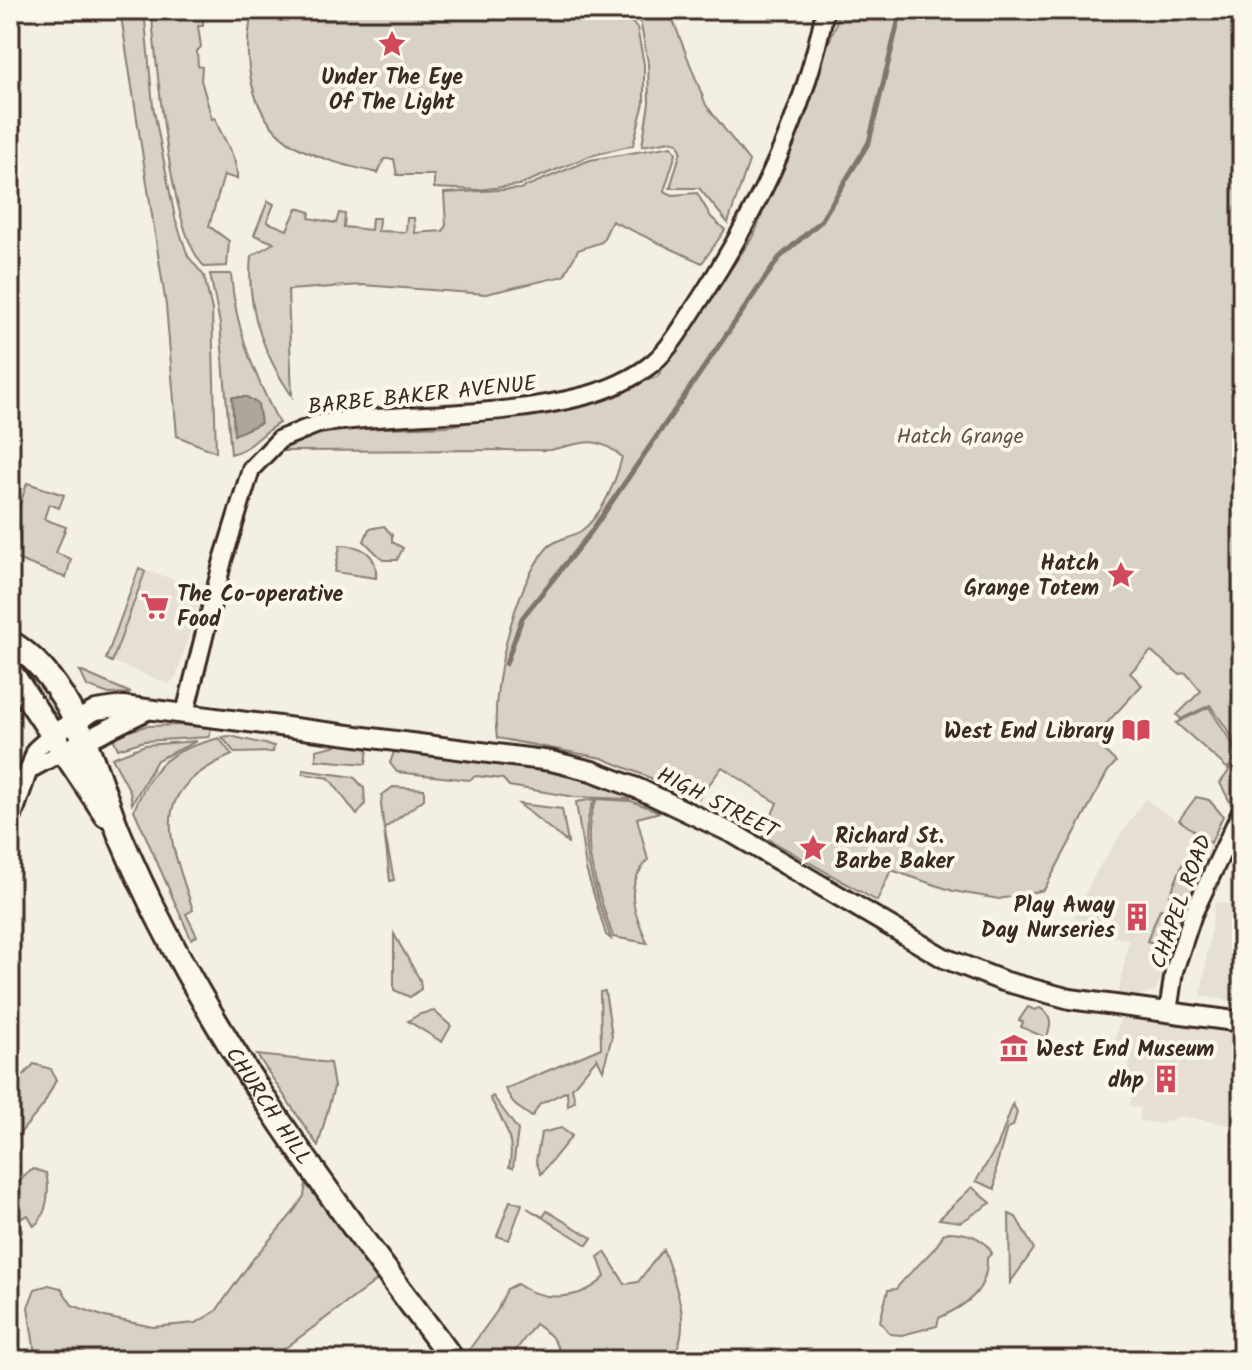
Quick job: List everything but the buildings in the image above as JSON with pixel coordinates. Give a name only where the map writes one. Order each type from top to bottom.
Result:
[{"type":"main road","name":"CHURCH HILL","points":[[10,642],[37,665],[81,730],[119,832],[216,1023],[380,1265],[453,1360]]},
{"type":"main road","name":"CHURCH HILL","points":[[10,671],[59,742],[85,787],[119,832]]},
{"type":"main road","name":"HIGH STREET","points":[[59,742],[81,730],[112,706],[551,761],[592,771],[639,789],[734,834],[944,958],[1003,981],[1059,997],[1242,1022]]},
{"type":"street","name":"BARBE BAKER AVENUE","points":[[185,713],[247,478],[260,457],[292,433],[318,424],[516,409],[585,396],[630,378],[656,361],[678,333],[737,242],[776,166],[800,107],[825,10]]},
{"type":"street","points":[[10,825],[29,770],[59,742]]},
{"type":"street","name":"CHAPEL ROAD","points":[[1168,1012],[1174,971],[1193,914],[1242,810]]},
{"type":"shaded area","points":[[232,397],[247,397],[258,404],[261,423],[234,435]]},
{"type":"shaded area","points":[[143,570],[203,588],[176,677],[169,684],[110,661]]},
{"type":"shaded area","points":[[1145,799],[1214,846],[1155,991],[1136,996],[1118,993],[1129,939],[1068,930],[1097,870]]},
{"type":"shaded area","points":[[1242,858],[1242,1002],[1201,996],[1215,902],[1232,904]]},
{"type":"shaded area","points":[[1121,1014],[1242,1032],[1242,1088],[1236,1126],[1180,1116],[1160,1124],[1139,1120],[1141,1108],[1130,1106],[1134,1083],[1128,1071],[1131,1057],[1112,1052]]},
{"type":"green space","points":[[120,10],[144,10],[153,106],[175,218],[188,256],[204,276],[212,310],[216,452],[177,436],[166,305]]},
{"type":"green space","points":[[151,10],[200,10],[199,18],[203,19],[203,26],[198,26],[201,47],[197,51],[198,66],[202,67],[201,80],[212,119],[215,118],[237,170],[237,179],[224,175],[209,226],[229,241],[227,266],[205,267],[193,249],[182,221],[161,106]]},
{"type":"green space","points":[[253,10],[621,10],[637,28],[644,64],[644,103],[633,145],[590,156],[519,185],[478,190],[434,188],[434,175],[397,175],[394,159],[384,159],[378,173],[326,159],[297,147],[281,136],[259,105],[249,67],[249,28]]},
{"type":"green space","points":[[638,10],[669,10],[706,105],[749,161],[728,223],[699,188],[670,188],[681,151],[678,143],[670,141],[642,146],[649,103],[648,62]]},
{"type":"green space","name":"Hatch Grange","points":[[838,10],[1242,10],[1242,793],[1231,804],[1220,783],[1234,761],[1235,752],[1225,726],[1210,705],[1181,719],[1177,715],[1201,691],[1186,673],[1179,674],[1151,651],[1130,673],[1142,685],[1092,739],[1116,762],[1108,771],[1044,890],[999,899],[953,891],[891,870],[877,901],[763,836],[777,803],[722,767],[699,798],[602,758],[497,738],[497,693],[515,611],[525,585],[548,547],[581,531],[602,507],[622,457],[605,445],[589,442],[551,450],[279,451],[327,430],[449,426],[578,403],[657,377],[754,235],[836,24]]},
{"type":"green space","points":[[672,146],[676,153],[664,191],[673,195],[697,193],[711,217],[725,230],[702,263],[612,221],[602,242],[578,250],[564,276],[486,294],[362,285],[288,290],[292,396],[265,347],[251,294],[251,256],[274,243],[254,235],[268,201],[274,204],[267,222],[287,230],[297,208],[310,212],[309,218],[336,223],[339,213],[345,214],[344,227],[371,230],[372,218],[379,218],[378,231],[406,232],[407,218],[414,218],[415,233],[443,231],[446,225],[444,193],[520,189],[590,160]]},
{"type":"green space","points":[[210,274],[231,274],[247,350],[279,423],[245,449],[231,454],[220,324]]},
{"type":"green space","points":[[27,483],[64,495],[59,508],[49,504],[44,519],[66,527],[56,553],[71,559],[66,578],[11,557],[22,526],[14,523]]},
{"type":"green space","points":[[384,526],[392,535],[392,542],[403,548],[397,560],[383,560],[364,541],[369,529]]},
{"type":"green space","points":[[340,545],[367,552],[374,563],[376,578],[335,572]]},
{"type":"green space","points":[[139,568],[145,572],[112,662],[106,659]]},
{"type":"green space","points":[[80,671],[131,693],[109,694],[87,686]]},
{"type":"green space","points":[[1209,707],[1233,745],[1235,756],[1228,769],[1176,723]]},
{"type":"green space","points":[[146,726],[211,728],[209,737],[144,741],[118,749],[112,736]]},
{"type":"green space","points":[[222,737],[274,746],[273,752],[235,753]]},
{"type":"green space","points":[[219,738],[232,755],[204,770],[186,785],[175,802],[171,820],[177,861],[193,910],[186,914],[197,936],[191,939],[134,810],[149,780],[165,761],[187,748]]},
{"type":"green space","points":[[197,741],[157,760],[132,804],[130,791],[112,758],[145,745]]},
{"type":"green space","points":[[346,743],[368,749],[366,764],[316,760],[316,750]]},
{"type":"green space","points":[[399,750],[553,771],[633,795],[630,799],[575,797],[509,786],[503,779],[476,776],[469,780],[397,772],[390,763],[394,752]]},
{"type":"green space","points":[[303,770],[354,777],[364,788],[365,804],[357,815],[329,778],[303,774]]},
{"type":"green space","points":[[393,787],[424,789],[424,799],[384,829],[394,880],[390,881],[381,804],[382,795]]},
{"type":"green space","points":[[1196,797],[1209,800],[1223,816],[1211,843],[1179,820]]},
{"type":"green space","points":[[595,799],[586,832],[587,851],[594,887],[611,939],[606,935],[586,869],[576,802]]},
{"type":"green space","points":[[597,799],[631,801],[660,812],[637,818],[648,860],[635,881],[633,900],[647,943],[613,937],[589,850],[591,815]]},
{"type":"green space","points":[[519,804],[562,809],[568,843]]},
{"type":"green space","points":[[1183,863],[1199,873],[1186,908],[1168,900]]},
{"type":"green space","points":[[1160,909],[1181,917],[1170,948],[1147,941]]},
{"type":"green space","points":[[394,934],[420,980],[421,989],[410,997],[394,990]]},
{"type":"green space","points":[[605,991],[612,1036],[603,1070],[597,1058],[572,1088],[575,1101],[568,1106],[567,1091],[540,1104],[532,1117],[515,1105],[505,1089],[601,1048],[600,992]]},
{"type":"green space","points":[[1028,1007],[1035,1010],[1040,1008],[1049,1017],[1046,1038],[1021,1027],[1023,1022],[1019,1020]]},
{"type":"green space","points":[[434,1011],[451,1026],[442,1042],[408,1021]]},
{"type":"green space","points":[[257,1055],[330,1063],[334,1087],[318,1146]]},
{"type":"green space","points":[[34,1064],[51,1069],[56,1080],[43,1106],[10,1145],[10,1083],[18,1081]]},
{"type":"green space","points":[[493,1096],[518,1130],[513,1168],[509,1167],[509,1139],[490,1098]]},
{"type":"green space","points":[[1013,1104],[1017,1112],[1013,1126],[1007,1128],[996,1167],[995,1189],[976,1181],[998,1145]]},
{"type":"green space","points":[[561,1128],[572,1136],[541,1174],[536,1161],[541,1133]]},
{"type":"green space","points":[[34,1169],[46,1173],[48,1194],[45,1209],[34,1226],[28,1215],[17,1220],[22,1231],[20,1239],[10,1246],[10,1214],[15,1192],[25,1175]]},
{"type":"green space","points":[[306,1184],[380,1278],[269,1360],[36,1360],[28,1307],[35,1289],[49,1285],[61,1288],[72,1305],[105,1317],[153,1327],[196,1323],[216,1311],[253,1259],[292,1214],[304,1196]]},
{"type":"green space","points":[[972,1187],[991,1203],[961,1222],[939,1219]]},
{"type":"green space","points":[[510,1201],[522,1204],[509,1240],[497,1236]]},
{"type":"green space","points":[[527,1208],[543,1217],[547,1211],[592,1238],[587,1245]]},
{"type":"green space","points":[[1009,1214],[1016,1217],[1034,1249],[1010,1283]]},
{"type":"green space","points":[[943,1234],[974,1236],[992,1253],[987,1258],[980,1288],[967,1302],[939,1318],[937,1326],[902,1335],[890,1334],[880,1321],[888,1290],[896,1289],[936,1246]]},
{"type":"green space","points":[[663,1249],[677,1291],[682,1320],[682,1334],[671,1360],[565,1360],[551,1336],[535,1324],[509,1360],[470,1360],[466,1354],[497,1311],[507,1289],[517,1284],[551,1296],[585,1290],[605,1277],[598,1257],[605,1252],[625,1284],[638,1282]]},
{"type":"waterway","points":[[506,664],[522,618],[591,532],[779,258],[821,221],[869,142],[901,10]]},
{"type":"place","name":"Under The Eye Of The Light","points":[[392,44]]},
{"type":"place","name":"Hatch Grange Totem","points":[[1121,575]]},
{"type":"place","name":"The Co-operative Food","points":[[155,606]]},
{"type":"place","name":"West End Library","points":[[1136,730]]},
{"type":"place","name":"Richard St. Barbe Baker","points":[[813,848]]},
{"type":"place","name":"Play Away Day Nurseries","points":[[1137,917]]},
{"type":"place","name":"West End Museum","points":[[1014,1048]]},
{"type":"place","name":"dhp","points":[[1166,1079]]}]
